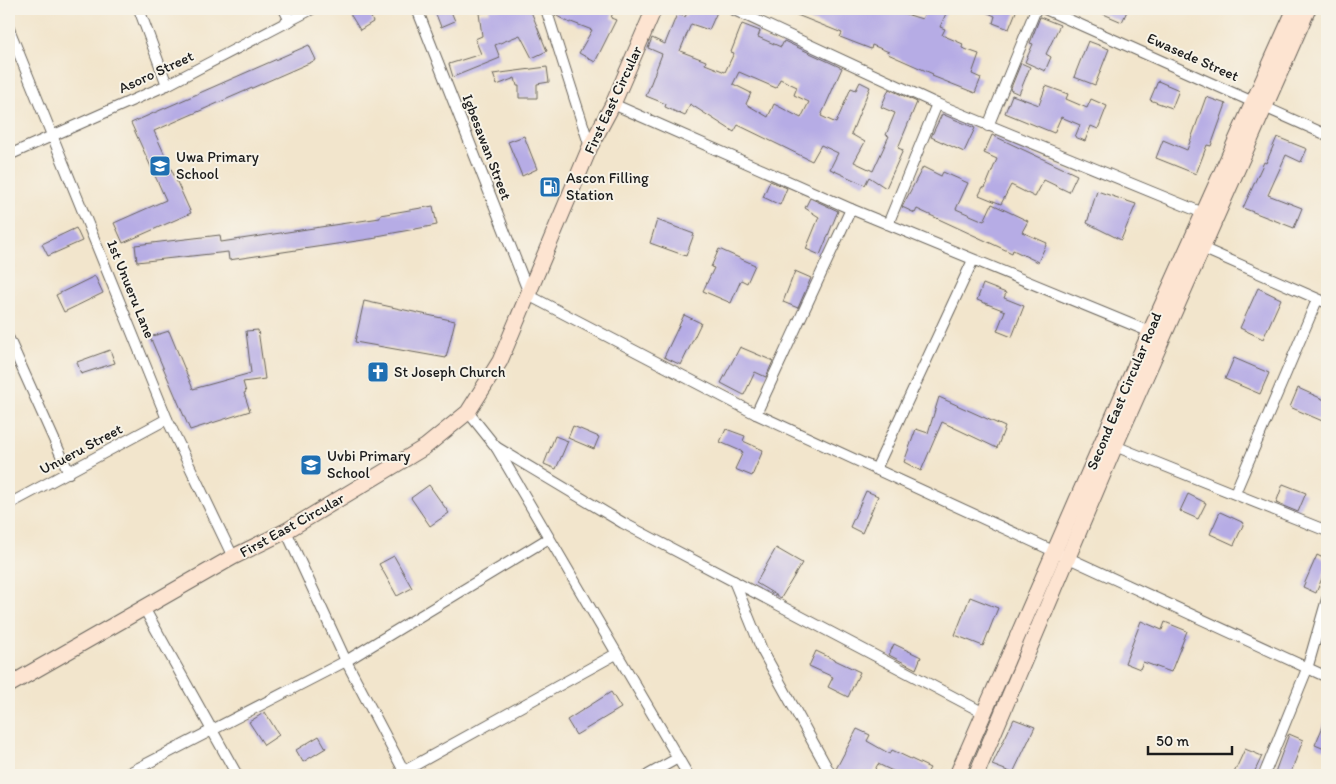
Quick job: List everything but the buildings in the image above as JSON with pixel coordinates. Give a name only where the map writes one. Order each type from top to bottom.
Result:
[{"type":"main road","name":"First East Circular","points":[[9,684],[233,557],[286,531],[425,448],[468,412],[500,361],[530,296],[590,146],[613,104],[654,9]]},
{"type":"main road","name":"Second East Circular Road","points":[[957,775],[984,713],[1115,446],[1202,248],[1260,104],[1294,9]]},
{"type":"main road","name":"Second East Circular Road","points":[[976,775],[1061,554],[1150,332],[1203,213],[1308,9]]},
{"type":"street","points":[[139,9],[167,85]]},
{"type":"street","points":[[284,9],[290,21]]},
{"type":"street","name":"Asoro Street","points":[[9,155],[167,85],[312,9]]},
{"type":"street","name":"Igbesawan Street","points":[[417,9],[530,296]]},
{"type":"street","points":[[546,9],[590,146]]},
{"type":"street","points":[[732,9],[937,104],[1203,213]]},
{"type":"street","points":[[988,126],[1036,9]]},
{"type":"street","name":"Ewasede Street","points":[[1045,9],[1327,135]]},
{"type":"street","name":"1st Unueru Lane","points":[[9,29],[167,419],[233,557]]},
{"type":"street","points":[[613,104],[851,209],[1150,332]]},
{"type":"street","points":[[888,224],[937,104]]},
{"type":"street","points":[[756,414],[851,209]]},
{"type":"street","points":[[1202,248],[1327,303]]},
{"type":"street","points":[[876,469],[973,260]]},
{"type":"street","points":[[530,296],[756,414],[1327,678]]},
{"type":"street","points":[[1236,493],[1317,300]]},
{"type":"street","points":[[9,339],[69,473]]},
{"type":"street","points":[[468,412],[496,447],[688,775]]},
{"type":"street","name":"Unueru Street","points":[[9,504],[167,419]]},
{"type":"street","points":[[1115,446],[1327,531]]},
{"type":"street","points":[[496,447],[623,523],[984,713]]},
{"type":"street","points":[[286,531],[346,661],[402,774],[616,654]]},
{"type":"street","points":[[125,775],[346,661],[549,538]]},
{"type":"street","points":[[734,581],[762,650],[831,775]]},
{"type":"street","points":[[1264,775],[1307,669],[1327,599]]},
{"type":"street","points":[[144,608],[237,775]]},
{"type":"street","points":[[648,775],[678,758]]},
{"type":"place","name":"Uwa Primary School","points":[[160,166]]},
{"type":"place","name":"Ascon Filling Station","points":[[550,187]]},
{"type":"place","name":"St Joseph Church","points":[[378,372]]},
{"type":"place","name":"Uvbi Primary School","points":[[311,465]]}]
